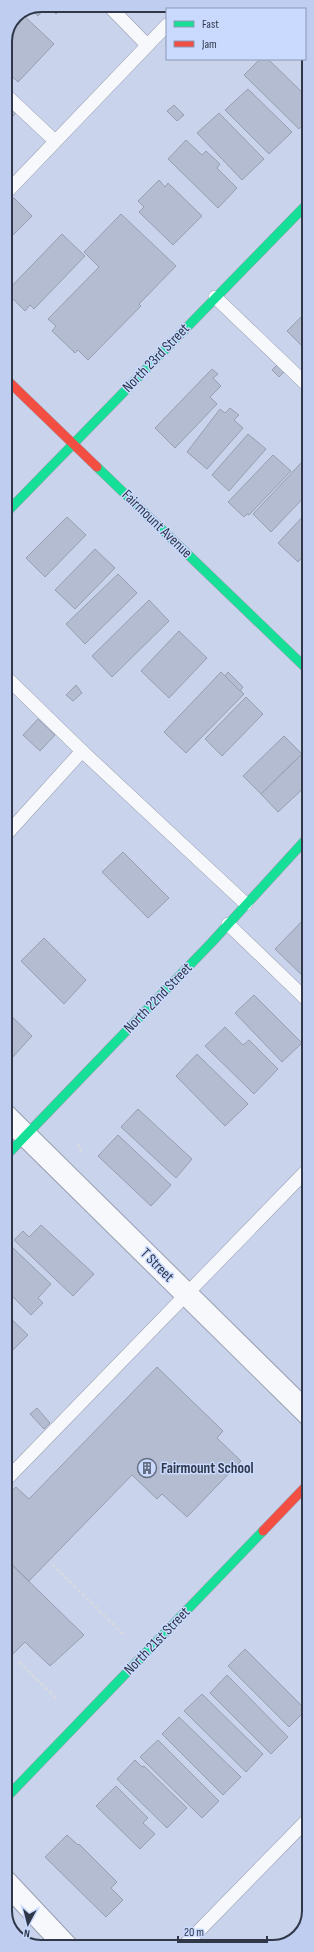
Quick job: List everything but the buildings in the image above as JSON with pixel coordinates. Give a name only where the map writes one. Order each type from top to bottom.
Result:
[{"type":"street","name":"North 23rd Street","points":[[12,507],[302,209]]},
{"type":"street","name":"Fairmount Avenue","points":[[12,385],[302,664]]},
{"type":"street","name":"North 22nd Street","points":[[12,1150],[228,924],[302,844]]},
{"type":"street","name":"T Street","points":[[12,1122],[302,1408]]},
{"type":"street","name":"North 21st Street","points":[[12,1792],[302,1490]]},
{"type":"street","points":[[12,1888],[60,1940]]},
{"type":"lane","points":[[115,12],[147,46]]},
{"type":"lane","points":[[12,187],[166,26]]},
{"type":"lane","points":[[12,101],[55,141]]},
{"type":"lane","points":[[215,297],[302,380]]},
{"type":"lane","points":[[12,683],[82,751],[246,904]]},
{"type":"lane","points":[[12,828],[82,751]]},
{"type":"lane","points":[[228,924],[302,995]]},
{"type":"lane","points":[[12,1474],[302,1175]]},
{"type":"lane","points":[[190,1940],[302,1825]]},
{"type":"path","points":[[52,1564],[123,1634]]},
{"type":"path","points":[[18,1662],[58,1700]]},
{"type":"traffic: fast","points":[[12,507],[302,209]]},
{"type":"traffic: fast","points":[[97,467],[302,664]]},
{"type":"traffic: fast","points":[[12,1150],[212,942],[302,844]]},
{"type":"traffic: fast","points":[[12,1792],[263,1531]]},
{"type":"traffic: jam","points":[[12,385],[97,467]]},
{"type":"traffic: jam","points":[[263,1531],[302,1490]]},
{"type":"place","name":"Fairmount School","points":[[147,1468]]}]
